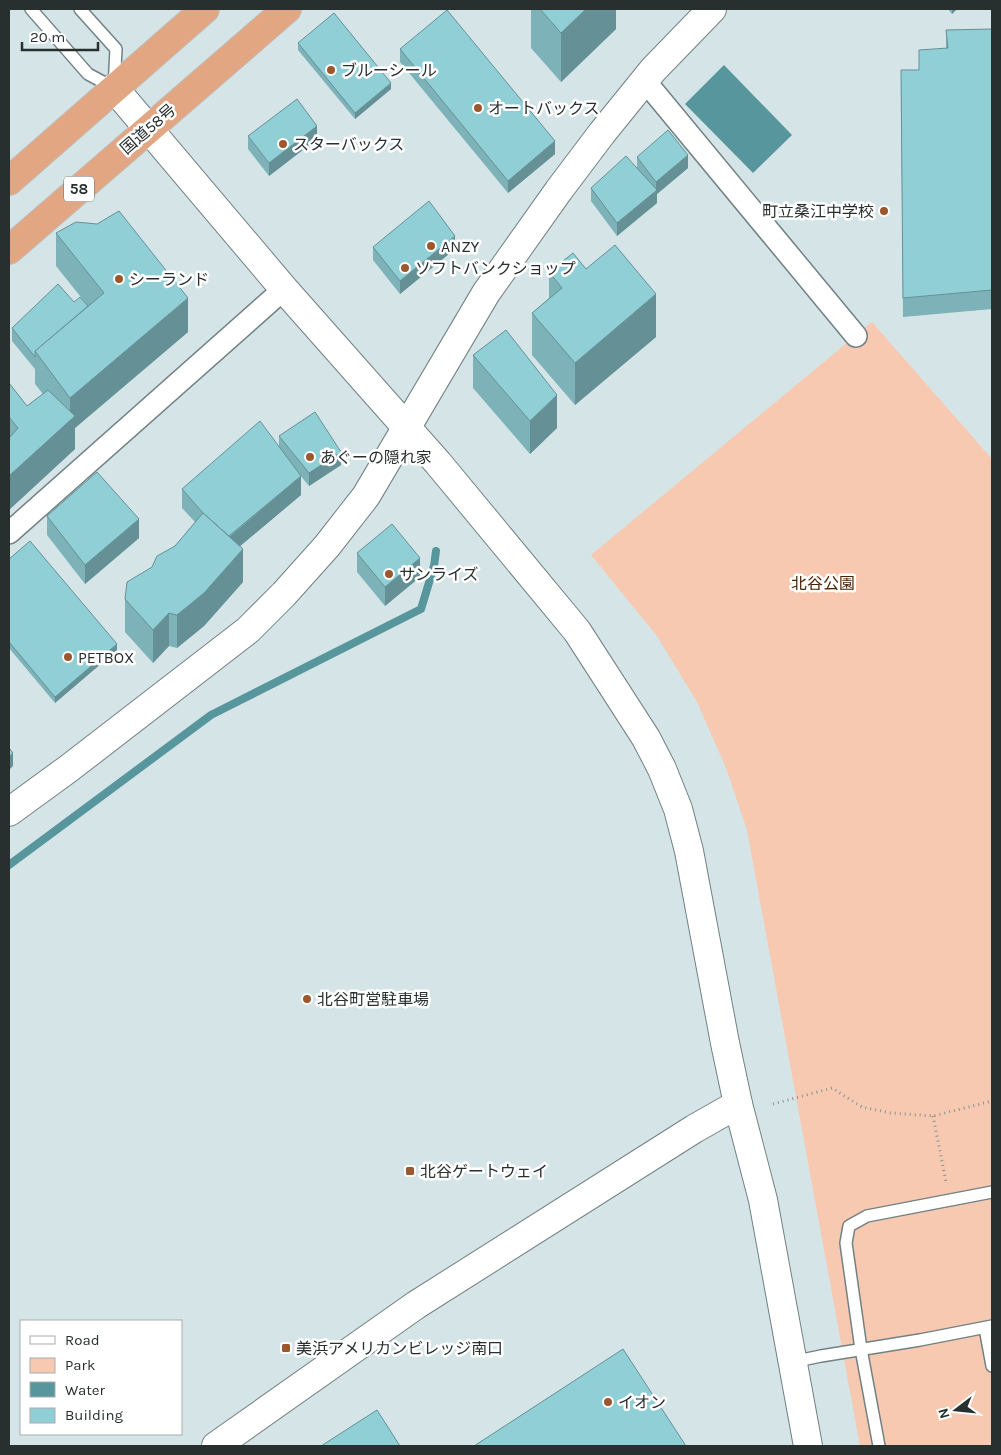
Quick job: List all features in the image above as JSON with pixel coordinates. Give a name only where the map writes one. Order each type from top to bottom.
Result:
[{"type":"highway","points":[[9,181],[205,9]]},
{"type":"highway","name":"国道58号","points":[[9,250],[287,9]]},
{"type":"street","points":[[9,812],[248,630],[284,594],[327,546],[366,496],[491,286],[559,190],[602,133],[645,81],[712,9]]},
{"type":"street","points":[[645,81],[856,336]]},
{"type":"street","points":[[114,88],[284,289],[438,463],[577,631],[646,738],[662,769],[678,809],[689,851],[738,1104],[763,1200],[808,1446]]},
{"type":"street","points":[[9,533],[284,289]]},
{"type":"street","points":[[216,1446],[416,1305],[694,1129],[738,1104]]},
{"type":"lane","points":[[31,9],[88,74],[114,88],[116,49],[80,9]]},
{"type":"lane","points":[[880,1446],[860,1349],[846,1243],[849,1226],[867,1216],[992,1192]]},
{"type":"lane","points":[[792,1362],[989,1327],[992,1366]]},
{"type":"path","points":[[773,1104],[832,1088],[862,1107],[891,1113],[934,1116],[992,1101]]},
{"type":"path","points":[[934,1116],[949,1200]]},
{"type":"green space","name":"北谷公園","points":[[872,322],[992,459],[992,1446],[860,1446],[747,830],[726,768],[697,702],[657,636],[591,555]]},
{"type":"water","points":[[724,65],[792,135],[753,173],[685,104]]},
{"type":"building","points":[[540,9],[586,9],[561,33]]},
{"type":"building","name":"オートバックス","points":[[447,10],[555,141],[508,181],[400,49]]},
{"type":"building","points":[[334,13],[391,83],[355,113],[298,43]]},
{"type":"building","points":[[992,29],[992,290],[903,298],[901,70],[919,70],[919,50],[948,48],[946,30]]},
{"type":"building","name":"スターバックス","points":[[297,99],[317,126],[269,163],[248,136]]},
{"type":"building","points":[[668,130],[688,155],[656,182],[637,157]]},
{"type":"building","points":[[626,156],[657,190],[617,223],[591,188]]},
{"type":"building","points":[[429,201],[455,236],[400,281],[373,247]]},
{"type":"building","points":[[119,211],[188,298],[70,398],[35,351],[104,293],[56,233],[76,222],[97,224]]},
{"type":"building","points":[[615,245],[656,294],[575,363],[532,313],[562,288],[549,272],[573,253],[586,269]]},
{"type":"building","points":[[58,284],[74,302],[80,297],[88,306],[35,351],[35,357],[12,328]]},
{"type":"building","points":[[506,330],[557,395],[530,421],[473,355]]},
{"type":"building","points":[[9,383],[27,406],[48,390],[75,416],[10,475],[9,436],[18,428],[9,417]]},
{"type":"building","name":"あぐーの隠れ家","points":[[315,412],[341,452],[309,473],[279,436]]},
{"type":"building","points":[[260,421],[301,476],[229,536],[203,513],[182,489]]},
{"type":"building","points":[[97,472],[139,519],[85,565],[47,516]]},
{"type":"building","points":[[203,513],[243,549],[204,593],[177,615],[169,613],[153,630],[125,599],[127,582],[152,567],[157,556],[175,546]]},
{"type":"building","points":[[392,524],[420,558],[385,587],[357,553]]},
{"type":"building","points":[[30,541],[117,644],[55,697],[9,642],[9,559]]},
{"type":"building","points":[[9,748],[13,753],[9,757]]},
{"type":"building","name":"イオン","points":[[623,1349],[686,1446],[474,1446]]},
{"type":"building","points":[[377,1410],[400,1446],[321,1446]]},
{"type":"waterway","points":[[9,865],[211,715],[421,609],[434,566],[436,551]]},
{"type":"place","name":"ブルーシール","points":[[331,70]]},
{"type":"place","name":"オートバックス","points":[[478,108]]},
{"type":"place","name":"スターバックス","points":[[283,144]]},
{"type":"place","name":"町立桑江中学校","points":[[884,211]]},
{"type":"place","name":"ANZY","points":[[431,246]]},
{"type":"place","name":"ソフトバンクショップ","points":[[405,268]]},
{"type":"place","name":"シーランド","points":[[119,279]]},
{"type":"place","name":"あぐーの隠れ家","points":[[310,457]]},
{"type":"place","name":"サンライズ","points":[[389,574]]},
{"type":"place","name":"PETBOX","points":[[68,657]]},
{"type":"place","name":"北谷町営駐車場","points":[[307,999]]},
{"type":"place","name":"北谷ゲートウェイ","points":[[410,1171]]},
{"type":"place","name":"美浜アメリカンビレッジ南口","points":[[286,1348]]},
{"type":"place","name":"イオン","points":[[608,1402]]}]
